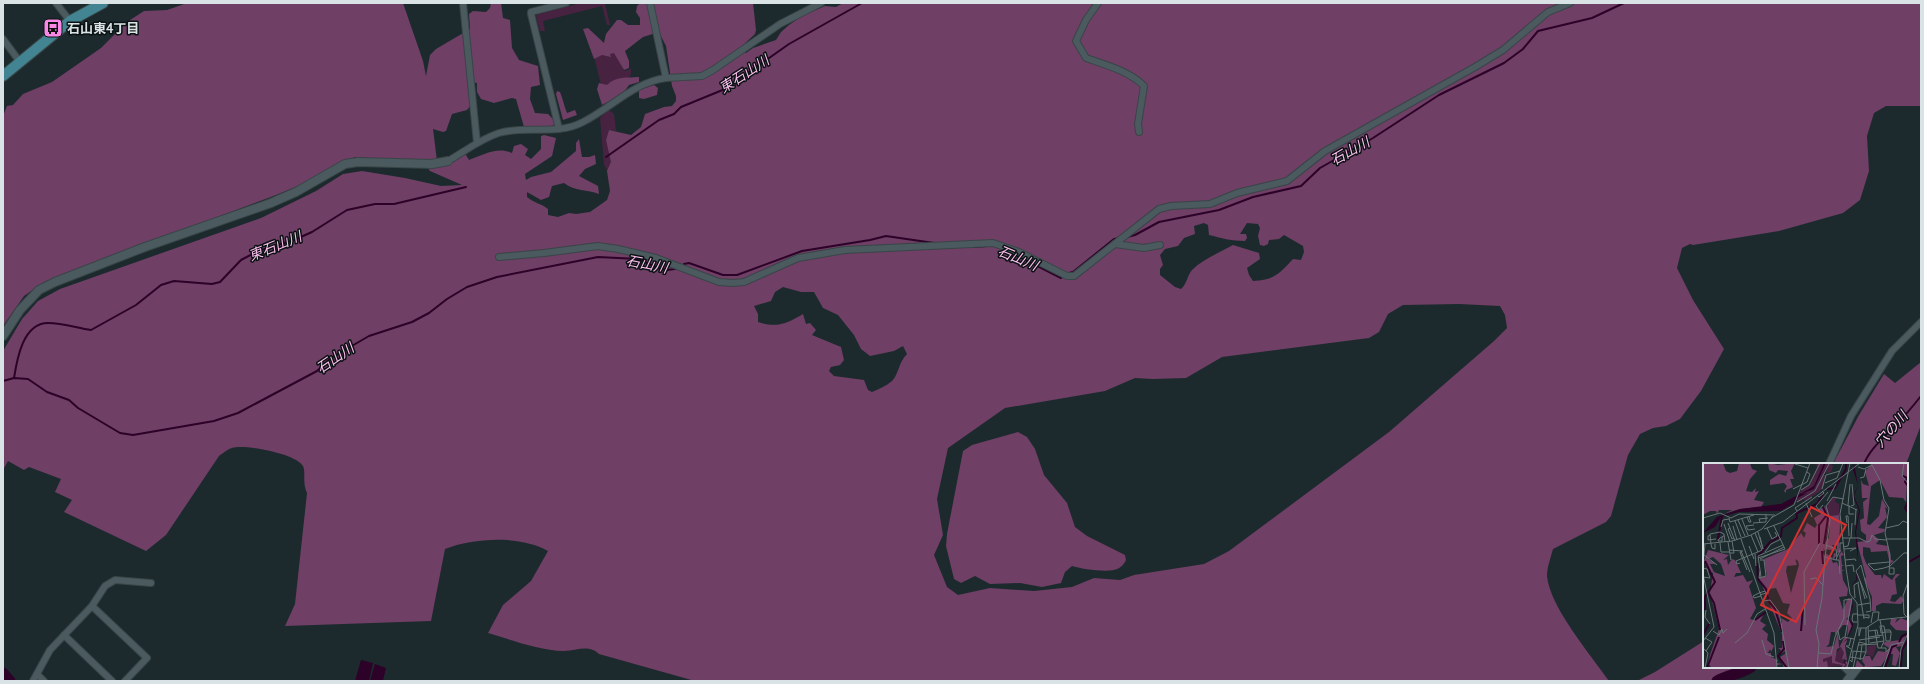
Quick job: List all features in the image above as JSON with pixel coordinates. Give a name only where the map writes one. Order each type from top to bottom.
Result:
[{"type":"highway","points":[[3,76],[70,21],[104,3]]},
{"type":"street","points":[[56,3],[70,21]]},
{"type":"street","points":[[463,3],[477,143]]},
{"type":"street","points":[[559,129],[531,14],[532,12],[566,3]]},
{"type":"street","points":[[650,3],[666,78]]},
{"type":"street","points":[[3,336],[20,310],[39,290],[55,282],[145,247],[271,203],[296,192],[345,164],[358,162],[432,164],[448,162],[477,143],[498,134],[506,132],[559,129],[582,123],[644,83],[666,78],[702,76],[780,24],[821,3]]},
{"type":"street","points":[[1098,3],[1086,20],[1076,41],[1086,58],[1113,67],[1140,82],[1144,86],[1138,124],[1139,132]]},
{"type":"street","points":[[499,257],[598,246],[656,258],[719,282],[733,283],[744,282],[798,258],[845,250],[992,244],[1019,252],[1066,276],[1074,276],[1080,273],[1158,209],[1171,206],[1210,204],[1237,193],[1287,181],[1325,151],[1475,67],[1503,50],[1548,12],[1570,3]]},
{"type":"street","points":[[3,39],[20,62]]},
{"type":"street","points":[[1117,242],[1144,248],[1160,245]]},
{"type":"street","points":[[1829,463],[1851,416],[1892,351],[1921,322]]},
{"type":"street","points":[[33,681],[50,650],[92,606],[105,586],[115,580],[151,583]]},
{"type":"street","points":[[92,606],[147,658],[124,681]]},
{"type":"street","points":[[1908,622],[1921,612]]},
{"type":"street","points":[[64,635],[112,681]]},
{"type":"street","points":[[1845,668],[1850,678],[1857,668]]},
{"type":"street","points":[[37,674],[44,681]]},
{"type":"shaded area","points":[[187,3],[403,3],[423,61],[426,76],[430,55],[436,49],[470,29],[469,14],[473,11],[486,12],[490,8],[491,3],[501,3],[503,18],[510,20],[512,48],[519,60],[538,66],[540,85],[531,87],[530,99],[535,113],[548,114],[554,120],[555,125],[544,128],[524,127],[516,99],[512,98],[494,103],[481,99],[477,92],[477,83],[469,82],[470,106],[467,110],[452,114],[446,131],[443,132],[433,129],[437,161],[430,163],[356,157],[343,161],[305,183],[276,195],[44,282],[24,296],[3,326],[3,116],[7,106],[13,105],[23,94],[52,82],[101,48],[127,22],[144,11],[167,10]]},
{"type":"shaded area","points":[[581,3],[605,3],[610,25],[607,25],[602,6],[543,21],[545,31],[540,31],[536,16],[538,14]]},
{"type":"shaded area","points":[[640,3],[753,3],[756,30],[755,34],[740,48],[746,53],[753,48],[776,40],[781,32],[802,16],[825,6],[836,7],[843,3],[1921,3],[1921,106],[1886,106],[1874,113],[1867,136],[1869,171],[1860,200],[1843,213],[1779,231],[1693,245],[1690,244],[1682,248],[1677,268],[1693,300],[1724,349],[1701,391],[1680,419],[1666,426],[1653,428],[1640,434],[1628,455],[1611,516],[1606,522],[1553,549],[1548,569],[1547,576],[1555,602],[1572,630],[1609,681],[695,681],[599,654],[591,649],[564,651],[545,649],[488,633],[503,605],[531,581],[548,551],[524,542],[511,540],[469,542],[445,549],[431,621],[285,626],[295,604],[307,493],[303,466],[299,462],[281,454],[248,447],[239,447],[224,452],[219,456],[166,535],[146,551],[64,512],[72,500],[55,492],[61,479],[29,467],[24,470],[8,461],[3,470],[3,351],[22,319],[38,301],[60,289],[261,218],[316,191],[343,174],[362,171],[441,186],[462,185],[430,171],[428,168],[462,154],[466,155],[469,160],[501,150],[512,153],[514,146],[521,144],[528,149],[525,155],[531,159],[541,149],[541,136],[544,135],[556,138],[552,156],[525,174],[526,180],[531,177],[551,172],[576,151],[576,143],[579,139],[582,157],[595,155],[596,164],[585,169],[579,176],[598,186],[599,194],[572,188],[564,183],[552,186],[549,197],[541,200],[527,192],[527,197],[548,209],[548,215],[558,217],[569,213],[576,214],[590,212],[607,200],[610,191],[607,171],[611,162],[606,140],[609,130],[631,135],[641,127],[645,114],[664,107],[672,106],[676,101],[676,96],[672,86],[666,46],[659,32],[643,37],[625,51],[629,61],[629,68],[624,70],[614,53],[610,54],[611,57],[602,55],[594,59],[583,29],[588,28],[604,43],[606,34],[617,20],[621,20],[628,25],[640,25],[640,18],[636,12],[637,6]],"holes":[[[1204,223],[1208,225],[1209,235],[1231,240],[1245,241],[1247,238],[1246,234],[1240,234],[1247,223],[1258,224],[1260,228],[1258,236],[1260,245],[1264,246],[1268,244],[1269,240],[1279,239],[1284,235],[1303,246],[1304,252],[1301,260],[1293,259],[1284,269],[1271,278],[1253,281],[1247,268],[1260,259],[1259,253],[1233,245],[1196,266],[1190,272],[1185,285],[1181,289],[1175,287],[1160,275],[1160,269],[1163,265],[1160,255],[1165,249],[1178,246],[1184,238],[1195,234],[1194,226]],[[783,287],[801,292],[814,292],[823,308],[838,315],[854,335],[861,349],[870,356],[894,351],[903,346],[907,354],[892,381],[880,389],[872,392],[868,390],[864,380],[834,376],[829,371],[831,367],[840,365],[844,360],[841,347],[812,335],[816,330],[810,323],[806,324],[803,314],[786,323],[776,325],[758,322],[758,314],[754,306],[771,301],[775,292]],[[1459,304],[1500,306],[1505,315],[1507,328],[1389,432],[1229,551],[1204,564],[1134,575],[1120,580],[1094,578],[1072,587],[1034,591],[990,588],[958,595],[947,587],[934,555],[943,535],[937,499],[948,448],[1005,408],[1105,391],[1135,378],[1186,378],[1222,357],[1369,338],[1379,332],[1388,314],[1403,305]]]},
{"type":"shaded area","points":[[604,46],[617,55],[624,71],[631,69],[631,74],[622,86],[604,97],[592,48]]},
{"type":"shaded area","points":[[639,77],[639,82],[629,85],[627,89],[602,105],[597,89],[599,83],[607,85],[618,79]]},
{"type":"shaded area","points":[[654,85],[658,88],[657,95],[644,99],[639,98],[639,90]]},
{"type":"shaded area","points":[[557,91],[560,92],[567,113],[575,110],[577,115],[563,120],[556,94]]},
{"type":"shaded area","points":[[609,110],[614,114],[616,131],[609,130],[606,140],[612,163],[611,168],[607,171],[604,164],[600,118]]},
{"type":"shaded area","points":[[1921,362],[1921,425],[1906,463],[1834,463],[1859,415],[1884,374],[1895,383]]},
{"type":"shaded area","points":[[1018,432],[1027,437],[1035,449],[1044,475],[1067,503],[1075,527],[1087,536],[1125,555],[1126,560],[1124,564],[1117,569],[1102,571],[1072,566],[1065,572],[1061,583],[1042,587],[1020,583],[990,584],[975,576],[961,583],[954,579],[946,546],[963,451],[972,445]]},
{"type":"shaded area","points":[[1703,642],[1703,668],[1738,668],[1726,681],[1637,681],[1655,672]]},
{"type":"shaded area","points":[[361,660],[373,663],[369,681],[355,681]]},
{"type":"shaded area","points":[[375,664],[386,668],[383,681],[370,681]]},
{"type":"waterway","name":"東石山川","points":[[606,157],[659,120],[674,114],[681,107],[725,89],[789,44],[862,3]]},
{"type":"waterway","name":"石山川","points":[[1127,237],[1135,235],[1159,222],[1219,210],[1253,197],[1301,186],[1320,168],[1373,138],[1439,95],[1504,63],[1523,49],[1538,31],[1592,18],[1624,3]]},
{"type":"waterway","name":"東石山川","points":[[14,378],[19,352],[23,343],[27,335],[39,325],[54,323],[91,330],[136,305],[161,285],[174,281],[212,284],[220,282],[241,260],[258,251],[294,240],[312,232],[347,210],[375,204],[394,204],[466,187]]},
{"type":"waterway","name":"石山川","points":[[684,264],[689,263],[723,275],[737,275],[802,251],[886,236],[934,243]]},
{"type":"waterway","name":"石山川","points":[[1069,273],[1073,272],[1114,239],[1119,238]]},
{"type":"waterway","name":"石山川","points":[[973,247],[987,246]]},
{"type":"waterway","name":"石山川","points":[[1010,252],[1061,278]]},
{"type":"waterway","name":"石山川","points":[[3,381],[14,378],[28,379],[47,392],[69,400],[78,408],[120,433],[133,435],[214,421],[238,413],[317,371],[331,358],[369,336],[412,322],[429,313],[447,299],[467,287],[497,277],[598,257],[638,259],[658,268],[667,270],[675,269]]},
{"type":"waterway","name":"穴の川","points":[[1864,463],[1874,448],[1903,418],[1921,396]]},
{"type":"waterway","points":[[1908,562],[1921,555]]},
{"type":"waterway","name":"穴の川","points":[[1717,681],[1749,668]]},
{"type":"waterway","name":"穴の川","points":[[3,673],[10,681]]},
{"type":"place","name":"石山東4丁目","points":[[53,28]]}]
